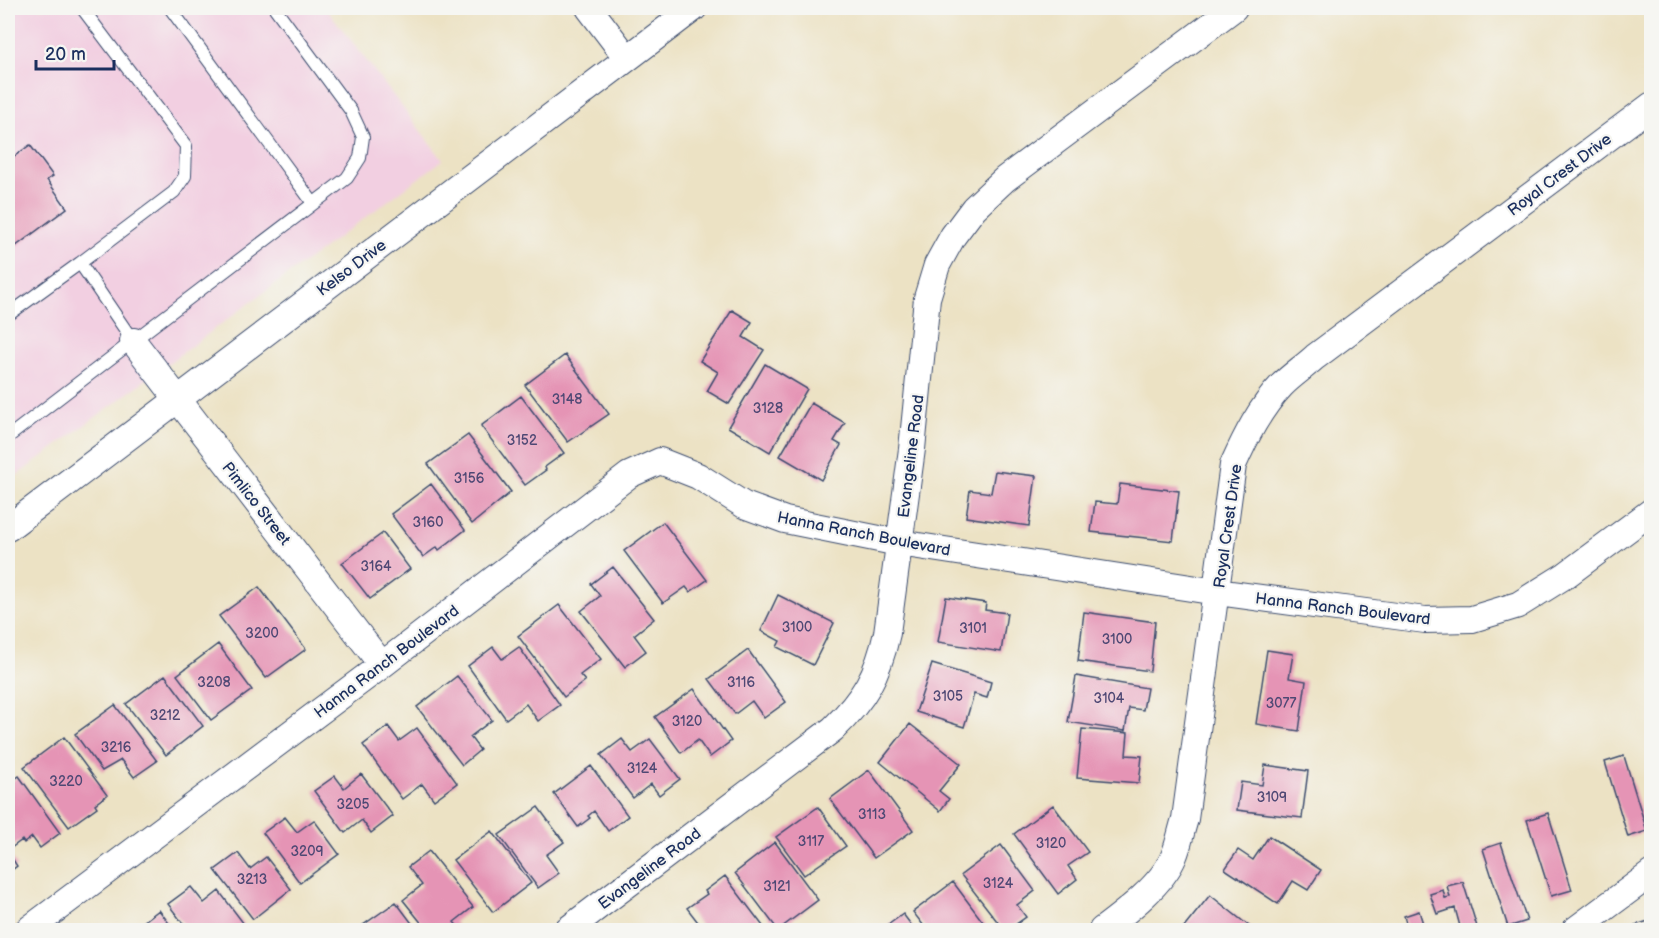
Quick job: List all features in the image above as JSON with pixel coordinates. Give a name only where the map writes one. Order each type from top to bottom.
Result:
[{"type":"street","points":[[589,8],[627,58]]},
{"type":"street","name":"Kelso Drive","points":[[8,528],[694,8]]},
{"type":"street","name":"Evangeline Road","points":[[567,930],[833,729],[862,697],[882,658],[887,633],[912,449],[927,298],[937,265],[952,236],[974,208],[1005,179],[1234,8]]},
{"type":"street","name":"Royal Crest Drive","points":[[1102,930],[1129,910],[1155,884],[1174,857],[1185,819],[1233,465],[1257,417],[1282,385],[1315,357],[1652,105]]},
{"type":"street","name":"Pimlico Street","points":[[133,340],[382,665]]},
{"type":"street","name":"Hanna Ranch Boulevard","points":[[28,930],[56,922],[382,665],[629,475],[660,461],[698,476],[744,505],[785,520],[899,543],[1217,592],[1425,620],[1472,619],[1518,605],[1566,575],[1652,511]]},
{"type":"street","points":[[1575,930],[1652,873]]},
{"type":"lane","points":[[8,315],[174,192],[185,176],[186,146],[82,8]]},
{"type":"lane","points":[[170,8],[313,203]]},
{"type":"lane","points":[[8,437],[348,178],[360,158],[363,137],[351,111],[275,8]]},
{"type":"lane","points":[[80,263],[133,340]]},
{"type":"shaded area","points":[[8,8],[326,8],[443,160],[8,482]]},
{"type":"building","points":[[30,145],[53,176],[47,180],[67,208],[8,252],[8,161]]},
{"type":"building","points":[[732,310],[752,322],[743,337],[764,350],[729,404],[707,391],[718,372],[700,361]]},
{"type":"building","points":[[565,355],[609,414],[568,442],[525,385]]},
{"type":"building","points":[[765,364],[807,389],[770,452],[728,427]]},
{"type":"building","points":[[521,396],[564,453],[525,485],[481,426]]},
{"type":"building","points":[[811,403],[845,423],[834,441],[841,445],[821,480],[780,456]]},
{"type":"building","points":[[468,435],[511,492],[472,524],[428,464]]},
{"type":"building","points":[[995,471],[1036,476],[1029,526],[966,517],[970,490],[991,493]]},
{"type":"building","points":[[431,484],[465,530],[439,550],[437,547],[423,557],[391,514]]},
{"type":"building","points":[[1120,484],[1179,491],[1173,541],[1091,532],[1095,502],[1117,504]]},
{"type":"building","points":[[663,522],[707,580],[690,592],[686,587],[663,603],[624,551]]},
{"type":"building","points":[[383,533],[410,569],[370,599],[342,563]]},
{"type":"building","points":[[613,567],[654,619],[634,635],[646,651],[625,667],[581,611],[600,596],[591,584]]},
{"type":"building","points":[[259,587],[306,649],[266,678],[219,616]]},
{"type":"building","points":[[778,595],[834,623],[813,665],[777,647],[780,641],[761,631]]},
{"type":"building","points":[[946,597],[986,603],[985,610],[1007,613],[1001,652],[938,642]]},
{"type":"building","points":[[559,605],[601,659],[580,675],[585,681],[564,697],[518,636]]},
{"type":"building","points":[[1084,612],[1155,622],[1150,671],[1078,661]]},
{"type":"building","points":[[218,644],[252,690],[211,720],[177,675]]},
{"type":"building","points":[[493,647],[502,659],[519,647],[560,705],[538,721],[526,704],[506,719],[468,666]]},
{"type":"building","points":[[748,650],[786,702],[764,718],[752,701],[735,714],[709,679]]},
{"type":"building","points":[[1267,650],[1293,654],[1289,678],[1306,681],[1299,731],[1256,724]]},
{"type":"building","points":[[932,664],[991,682],[987,698],[974,694],[964,727],[916,712]]},
{"type":"building","points":[[165,675],[203,726],[166,755],[126,704]]},
{"type":"building","points":[[457,676],[492,720],[470,737],[480,750],[462,765],[417,707]]},
{"type":"building","points":[[1076,676],[1147,688],[1143,710],[1129,708],[1125,731],[1068,722]]},
{"type":"building","points":[[694,689],[731,741],[710,757],[698,740],[681,753],[655,717]]},
{"type":"building","points":[[115,705],[157,761],[134,777],[121,760],[102,771],[75,734]]},
{"type":"building","points":[[910,724],[961,764],[939,791],[949,799],[940,811],[880,762]]},
{"type":"building","points":[[388,726],[399,741],[417,728],[457,783],[434,800],[422,784],[402,799],[363,745]]},
{"type":"building","points":[[1082,729],[1128,733],[1126,755],[1142,756],[1139,783],[1077,778]]},
{"type":"building","points":[[64,737],[107,795],[95,804],[97,807],[69,827],[24,767]]},
{"type":"building","points":[[622,739],[632,752],[650,739],[680,779],[659,795],[651,784],[633,798],[601,755]]},
{"type":"building","points":[[1624,756],[1647,831],[1628,837],[1605,762]]},
{"type":"building","points":[[1265,765],[1308,771],[1302,818],[1237,810],[1241,782],[1262,785]]},
{"type":"building","points":[[591,766],[628,816],[608,831],[594,811],[588,816],[590,818],[578,827],[554,794]]},
{"type":"building","points":[[869,770],[913,830],[874,858],[830,799]]},
{"type":"building","points":[[361,774],[393,816],[371,833],[362,820],[345,833],[314,791],[335,776],[344,788]]},
{"type":"building","points":[[19,776],[60,833],[40,848],[32,837],[24,843],[22,840],[11,848],[8,843],[8,784]]},
{"type":"building","points":[[1053,805],[1088,852],[1068,866],[1077,879],[1058,894],[1014,834]]},
{"type":"building","points":[[538,807],[564,842],[546,855],[559,873],[538,888],[499,835]]},
{"type":"building","points":[[818,807],[846,846],[804,875],[776,837]]},
{"type":"building","points":[[1548,813],[1572,890],[1551,896],[1527,820]]},
{"type":"building","points":[[285,817],[297,832],[314,820],[339,854],[300,883],[263,833]]},
{"type":"building","points":[[492,831],[531,883],[493,912],[453,860]]},
{"type":"building","points":[[1269,836],[1321,870],[1308,890],[1293,881],[1278,904],[1225,869],[1238,850],[1253,860]]},
{"type":"building","points":[[775,842],[818,900],[778,930],[735,873]]},
{"type":"building","points":[[1501,843],[1527,921],[1508,927],[1483,849]]},
{"type":"building","points":[[1001,845],[1035,891],[1017,905],[1026,917],[1008,930],[1004,930],[961,875]]},
{"type":"building","points":[[429,851],[473,907],[454,922],[461,930],[427,930],[403,900],[422,885],[408,867]]},
{"type":"building","points":[[8,852],[17,866],[8,873]]},
{"type":"building","points":[[238,853],[250,869],[266,857],[291,889],[253,919],[215,870]]},
{"type":"building","points":[[725,876],[766,930],[704,930],[687,908],[707,894],[705,891]]},
{"type":"building","points":[[953,882],[989,930],[927,930],[913,912]]},
{"type":"building","points":[[1463,882],[1478,930],[1461,930],[1455,908],[1437,914],[1430,894],[1443,890],[1445,898],[1450,897],[1447,886]]},
{"type":"building","points":[[191,887],[204,903],[219,891],[244,924],[236,930],[188,930],[168,904]]},
{"type":"building","points":[[1210,895],[1254,930],[1182,930]]},
{"type":"building","points":[[396,902],[417,930],[356,930]]},
{"type":"building","points":[[159,910],[174,930],[141,930],[138,926]]},
{"type":"building","points":[[1419,911],[1425,930],[1408,930],[1404,916]]},
{"type":"building","points":[[903,914],[915,930],[881,930]]},
{"type":"building","points":[[1652,920],[1652,930],[1636,930],[1635,925]]}]
